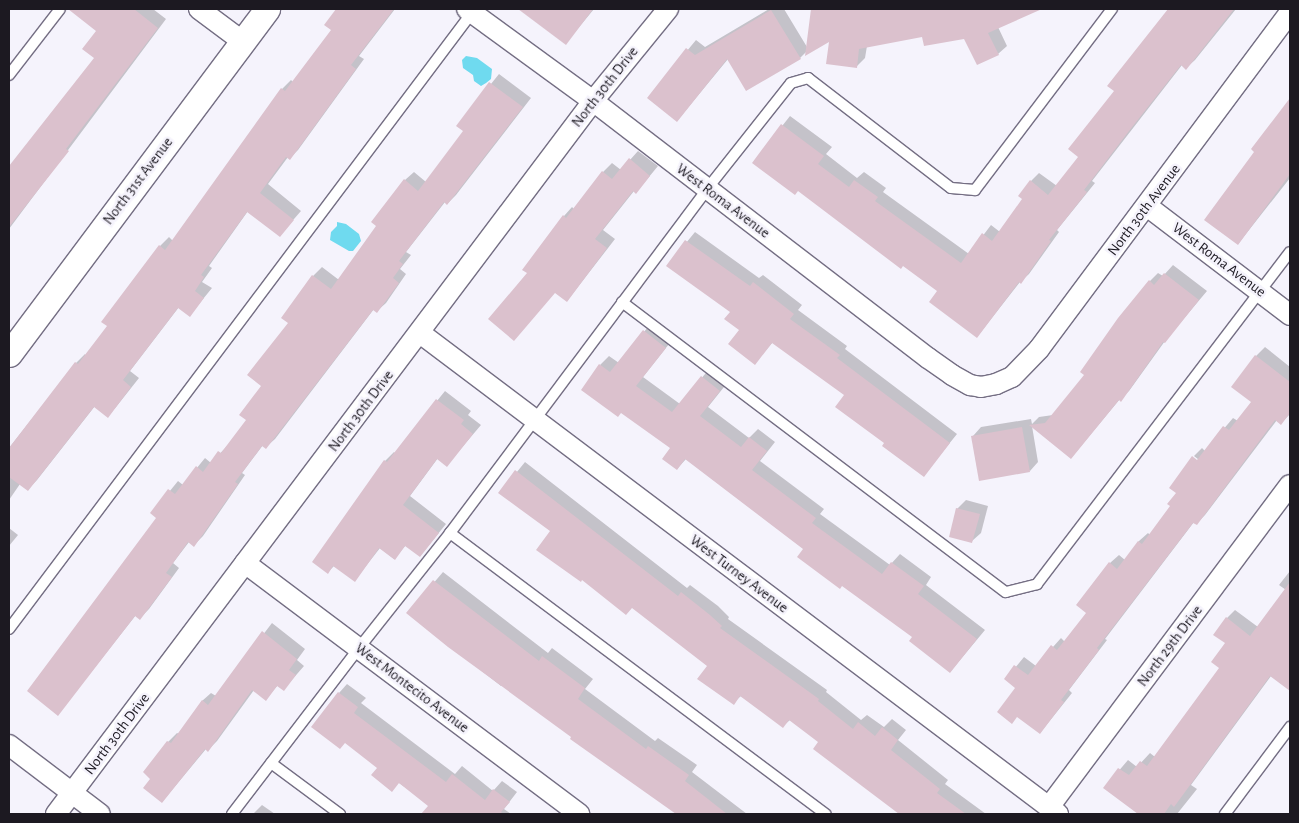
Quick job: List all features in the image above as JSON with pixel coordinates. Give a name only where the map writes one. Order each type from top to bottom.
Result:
[{"type":"street","points":[[199,9],[242,41]]},
{"type":"street","name":"North 31st Avenue","points":[[9,354],[267,9]]},
{"type":"street","name":"North 30th Drive","points":[[56,814],[593,101],[668,9]]},
{"type":"street","name":"West Roma Avenue","points":[[471,10],[593,101],[928,358],[970,385],[981,387]]},
{"type":"street","name":"North 30th Avenue","points":[[981,387],[996,384],[1012,377],[1026,365],[1147,206],[1290,12]]},
{"type":"street","name":"West Roma Avenue","points":[[1147,206],[1290,315]]},
{"type":"street","name":"West Turney Avenue","points":[[420,333],[1053,811]]},
{"type":"street","name":"North 29th Drive","points":[[1053,811],[1290,486]]},
{"type":"street","name":"West Montecito Avenue","points":[[246,563],[579,814]]},
{"type":"street","points":[[9,746],[100,814]]},
{"type":"lane","points":[[9,76],[60,9]]},
{"type":"lane","points":[[232,814],[450,533],[707,189],[791,83],[808,78],[951,188],[975,190],[1112,9]]},
{"type":"lane","points":[[9,629],[471,10]]},
{"type":"lane","points":[[622,302],[1006,592],[1037,584],[1290,252]]},
{"type":"lane","points":[[450,533],[826,814]]},
{"type":"lane","points":[[1225,814],[1290,727]]},
{"type":"lane","points":[[271,763],[340,814]]},
{"type":"water","points":[[466,56],[477,58],[492,69],[491,79],[481,86],[474,81],[473,75],[463,68],[462,60]]},
{"type":"water","points":[[337,222],[346,224],[359,234],[361,241],[353,251],[349,251],[330,240],[331,232],[337,226]]},
{"type":"building","points":[[68,9],[134,9],[158,28],[66,149],[69,151],[9,227],[9,166],[94,58],[82,49],[96,31]]},
{"type":"building","points":[[336,9],[394,9],[351,65],[356,69],[290,160],[286,157],[260,193],[294,220],[280,237],[247,212],[201,275],[204,277],[195,291],[204,298],[190,317],[178,308],[123,380],[131,387],[108,418],[94,407],[28,491],[9,477],[9,448],[75,362],[78,364],[107,326],[101,322],[159,245],[165,250],[281,88],[285,91],[331,30],[324,25]]},
{"type":"building","points":[[518,9],[593,9],[566,45]]},
{"type":"building","points":[[811,9],[1042,9],[988,33],[999,55],[977,65],[964,39],[924,46],[922,37],[859,49],[857,68],[826,64],[829,42],[805,56]]},
{"type":"building","points":[[1168,9],[1234,9],[1186,70],[1181,65],[1129,131],[1084,190],[1087,192],[1049,240],[1051,241],[1021,284],[1019,282],[977,338],[929,302],[937,291],[903,266],[901,269],[798,191],[795,195],[752,163],[781,124],[824,156],[818,164],[849,187],[854,180],[878,197],[875,201],[961,263],[982,233],[992,241],[1022,199],[1018,196],[1030,180],[1048,195],[1078,157],[1068,149],[1114,91],[1107,86]]},
{"type":"building","points":[[771,10],[801,59],[746,91],[727,59],[677,122],[647,98],[686,48],[695,55]]},
{"type":"building","points":[[489,82],[523,107],[447,205],[444,202],[399,261],[403,264],[393,278],[399,283],[377,313],[373,310],[266,449],[262,446],[235,482],[238,484],[194,547],[188,542],[166,573],[172,577],[140,620],[135,616],[58,716],[27,691],[156,518],[150,513],[168,489],[175,494],[196,466],[203,472],[218,451],[221,453],[246,420],[239,415],[261,386],[247,375],[288,323],[281,318],[312,275],[331,289],[376,226],[371,222],[404,179],[418,191],[463,131],[456,126]]},
{"type":"building","points":[[1290,98],[1290,174],[1238,245],[1204,220],[1254,152],[1251,149]]},
{"type":"building","points":[[629,158],[650,176],[636,194],[633,191],[595,239],[607,248],[567,302],[555,293],[514,341],[488,319],[527,273],[522,270],[563,215],[566,218],[602,171],[612,179]]},
{"type":"building","points":[[685,240],[750,286],[753,282],[794,314],[790,319],[840,355],[837,358],[950,443],[924,477],[882,446],[884,443],[835,407],[844,395],[772,343],[755,365],[728,344],[739,330],[724,319],[730,312],[666,266]]},
{"type":"building","points":[[1164,273],[1199,300],[1165,343],[1163,342],[1121,402],[1119,400],[1071,459],[1029,425],[1045,423],[1084,375],[1080,372],[1118,318],[1149,280],[1154,285]]},
{"type":"building","points":[[643,330],[666,348],[636,386],[672,412],[701,376],[720,391],[700,416],[741,447],[749,437],[767,451],[752,470],[816,518],[812,523],[882,574],[891,562],[924,586],[918,594],[977,639],[950,673],[909,641],[912,637],[842,586],[840,589],[797,557],[803,549],[685,459],[677,470],[662,459],[670,448],[621,413],[618,417],[581,390],[599,364],[610,372]]},
{"type":"building","points":[[1255,355],[1290,382],[1290,413],[1281,425],[1275,420],[1197,525],[1193,523],[1097,648],[1099,650],[1061,700],[1064,702],[1040,734],[1017,717],[1012,724],[997,712],[1015,688],[1004,679],[1014,665],[1028,675],[1051,645],[1057,650],[1086,613],[1076,605],[1109,562],[1117,569],[1138,541],[1142,544],[1170,506],[1167,504],[1176,493],[1169,488],[1192,456],[1197,460],[1223,426],[1229,430],[1251,402],[1231,387]]},
{"type":"building","points":[[436,399],[464,420],[461,424],[473,434],[447,467],[437,459],[403,505],[439,533],[420,557],[405,546],[395,560],[379,548],[355,582],[333,566],[328,574],[312,562],[384,460],[387,462]]},
{"type":"building","points":[[1022,427],[1030,472],[979,481],[971,436]]},
{"type":"building","points":[[515,470],[678,596],[681,592],[722,626],[720,628],[819,699],[818,701],[853,729],[858,722],[875,736],[882,727],[898,740],[891,750],[940,789],[937,793],[966,814],[899,814],[813,749],[818,742],[789,720],[783,728],[740,696],[734,705],[697,679],[707,666],[632,608],[626,615],[582,580],[581,582],[536,550],[550,531],[498,493]]},
{"type":"building","points":[[956,508],[980,514],[972,543],[949,537]]},
{"type":"building","points":[[433,580],[539,661],[542,656],[585,688],[578,699],[646,749],[648,746],[689,775],[685,781],[727,814],[676,814],[570,739],[571,737],[448,647],[406,613]]},
{"type":"building","points":[[1290,582],[1290,691],[1270,676],[1174,807],[1171,804],[1164,814],[1138,814],[1103,788],[1118,768],[1129,775],[1140,761],[1147,766],[1219,668],[1211,662],[1225,643],[1213,635],[1226,617],[1250,636]]},
{"type":"building","points":[[262,631],[297,659],[289,670],[296,675],[284,691],[277,686],[266,701],[252,690],[208,752],[205,749],[162,803],[143,788],[150,779],[143,772],[167,741],[171,743],[202,700],[208,705]]},
{"type":"building","points":[[338,692],[358,707],[354,713],[446,782],[452,774],[485,800],[493,789],[510,802],[501,812],[503,814],[421,814],[428,806],[399,783],[392,792],[371,775],[377,768],[345,743],[340,749],[311,727]]}]
